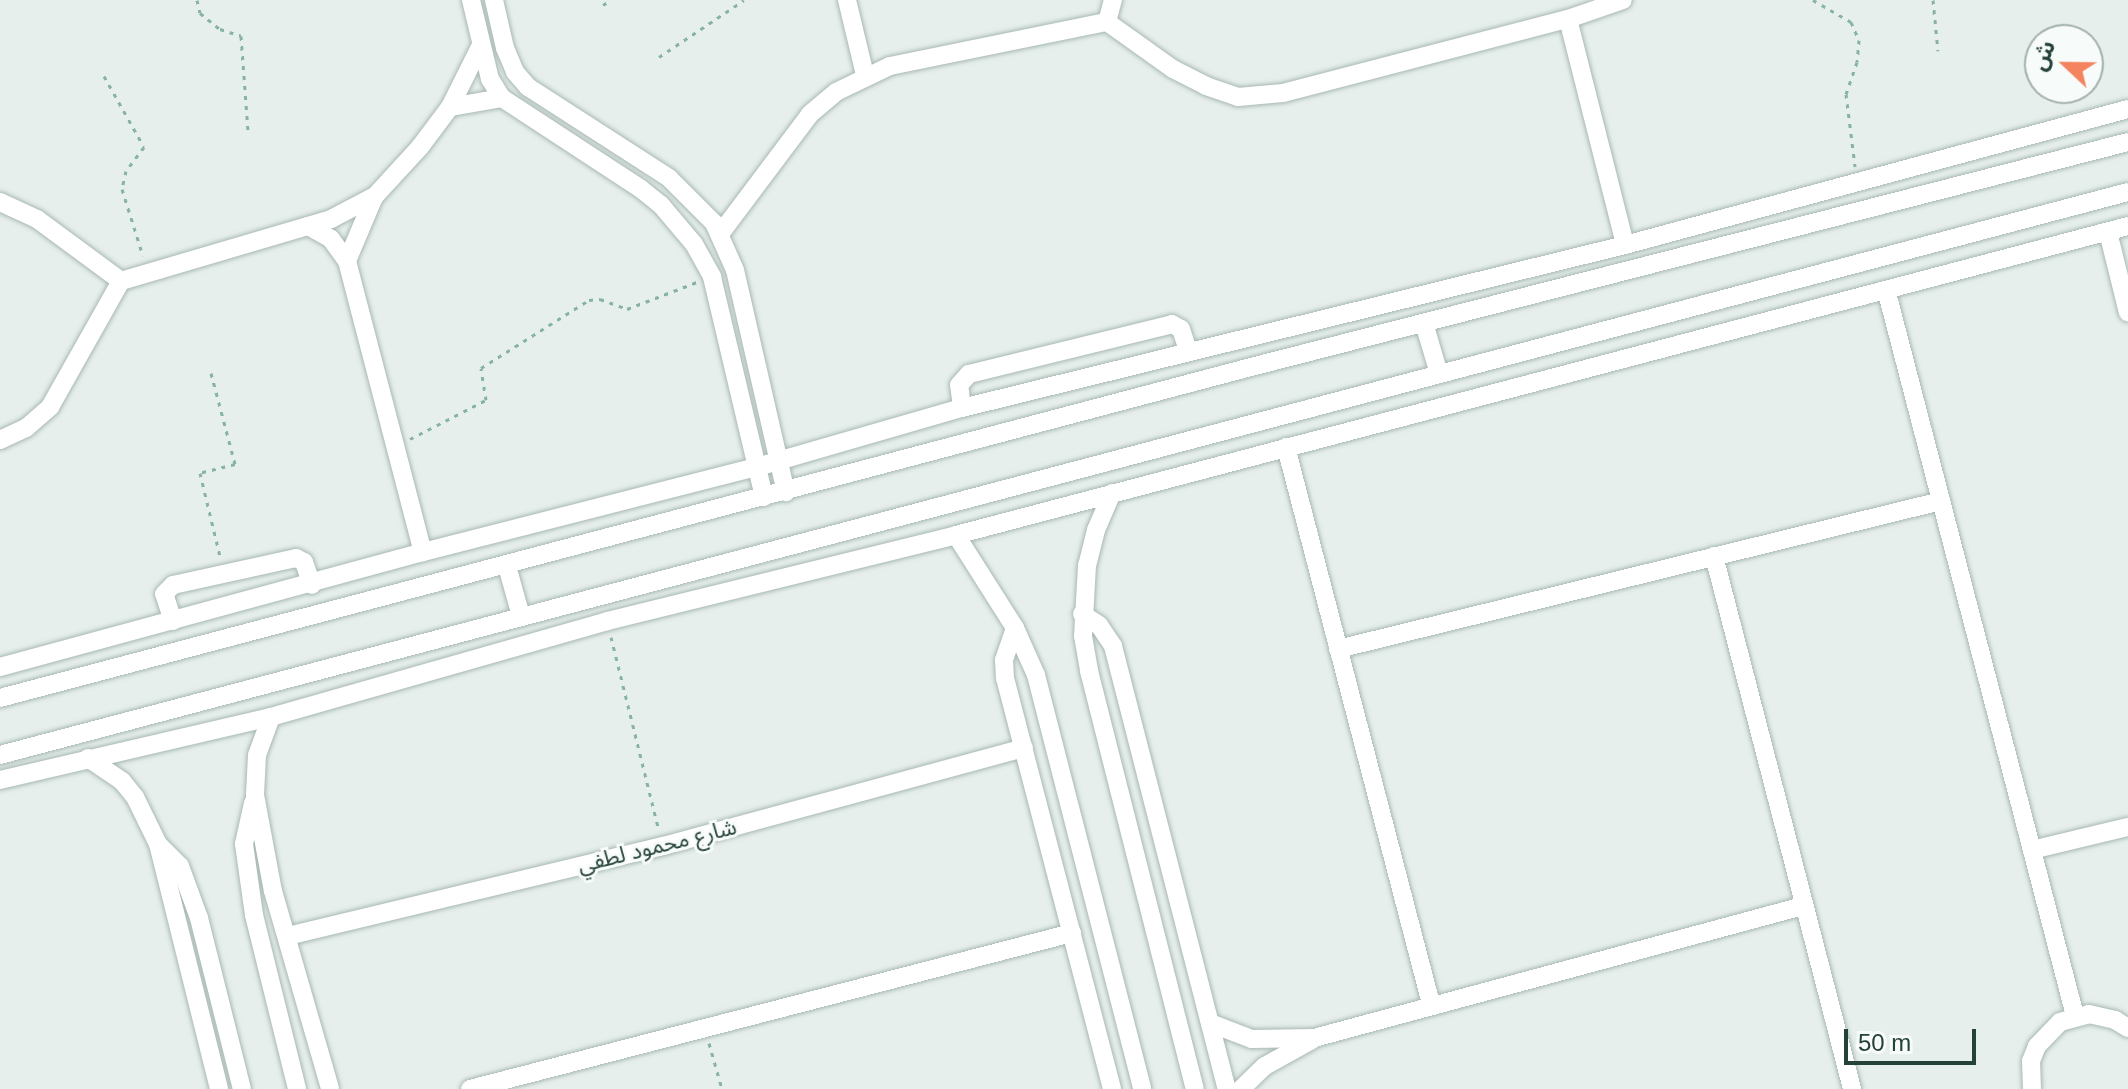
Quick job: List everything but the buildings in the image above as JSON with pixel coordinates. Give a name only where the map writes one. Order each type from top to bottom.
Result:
[{"type":"street","points":[[471,0],[490,79],[502,98],[624,178],[676,220],[712,277],[764,497]]},
{"type":"street","points":[[494,0],[505,48],[515,72],[528,87],[638,157],[694,200],[720,234],[735,270],[786,492]]},
{"type":"street","points":[[847,0],[865,75]]},
{"type":"street","points":[[1107,22],[1113,0]]},
{"type":"street","points":[[720,234],[810,114],[836,92],[865,75],[916,60],[1107,22],[1173,69],[1238,97],[1283,93],[1568,19],[1623,0]]},
{"type":"street","points":[[1568,19],[1625,245]]},
{"type":"street","points":[[0,440],[26,428],[50,407],[121,281],[308,226],[354,210],[375,196],[420,147],[450,107],[481,45]]},
{"type":"street","points":[[450,107],[502,98]]},
{"type":"street","points":[[0,667],[312,585],[423,552],[757,467],[962,408],[1625,245],[1856,180],[2128,109]]},
{"type":"street","points":[[575,147],[589,126]]},
{"type":"street","points":[[0,698],[1424,323],[2128,142]]},
{"type":"street","points":[[624,178],[638,157]]},
{"type":"street","points":[[0,755],[2128,192]]},
{"type":"street","points":[[347,261],[375,196]]},
{"type":"street","points":[[0,202],[37,219],[121,281]]},
{"type":"street","points":[[308,226],[331,239],[347,261],[423,552]]},
{"type":"street","points":[[0,780],[271,717],[607,621],[956,535],[1887,293],[2128,226]]},
{"type":"street","points":[[2108,232],[2128,313]]},
{"type":"street","points":[[1887,293],[2075,1016]]},
{"type":"street","points":[[1424,323],[1439,374]]},
{"type":"street","points":[[962,408],[961,380],[984,370],[1172,324],[1181,329],[1188,351]]},
{"type":"street","points":[[1286,447],[1431,1004]]},
{"type":"street","points":[[1112,493],[1096,530],[1087,565],[1082,614],[1089,671],[1195,1089]]},
{"type":"street","points":[[1338,649],[1941,501]]},
{"type":"street","points":[[956,535],[1015,628],[1036,675],[1142,1089]]},
{"type":"street","points":[[1714,556],[1852,1089]]},
{"type":"street","points":[[173,621],[164,594],[169,587],[296,558],[304,562],[312,585]]},
{"type":"street","points":[[507,566],[521,616]]},
{"type":"street","points":[[1082,614],[1099,625],[1113,646],[1227,1089]]},
{"type":"street","points":[[1015,628],[1006,652],[1005,678],[1112,1089]]},
{"type":"street","points":[[271,717],[257,755],[255,795],[244,844],[254,915],[297,1089]]},
{"type":"street","name":"شارع محمود لطفي","points":[[288,936],[663,846],[1024,748]]},
{"type":"street","points":[[88,758],[122,781],[135,797],[158,844],[219,1089]]},
{"type":"street","points":[[255,795],[273,891],[330,1089]]},
{"type":"street","points":[[2032,850],[2128,827]]},
{"type":"street","points":[[158,844],[180,866],[199,918],[242,1089]]},
{"type":"street","points":[[1210,1023],[1252,1039],[1314,1038],[1803,906]]},
{"type":"street","points":[[470,1089],[1072,933]]},
{"type":"street","points":[[2032,1089],[2031,1061],[2037,1046],[2060,1022],[2075,1016],[2102,1016],[2128,1028]]},
{"type":"street","points":[[1241,1089],[1265,1066],[1305,1046],[1314,1038]]},
{"type":"path","points":[[197,0],[200,13],[220,29],[241,36],[248,131]]},
{"type":"path","points":[[603,5],[611,0]]},
{"type":"path","points":[[659,57],[744,0]]},
{"type":"path","points":[[1813,0],[1851,22],[1859,40],[1857,62],[1846,94],[1856,180]]},
{"type":"path","points":[[1933,0],[1938,51]]},
{"type":"path","points":[[104,76],[144,147],[126,171],[122,189],[149,274]]},
{"type":"path","points":[[396,446],[486,400],[481,368],[589,300],[600,299],[627,309],[712,277]]},
{"type":"path","points":[[211,373],[235,464],[200,473],[225,574]]},
{"type":"path","points":[[607,621],[663,846]]},
{"type":"path","points":[[705,1028],[722,1089]]}]
